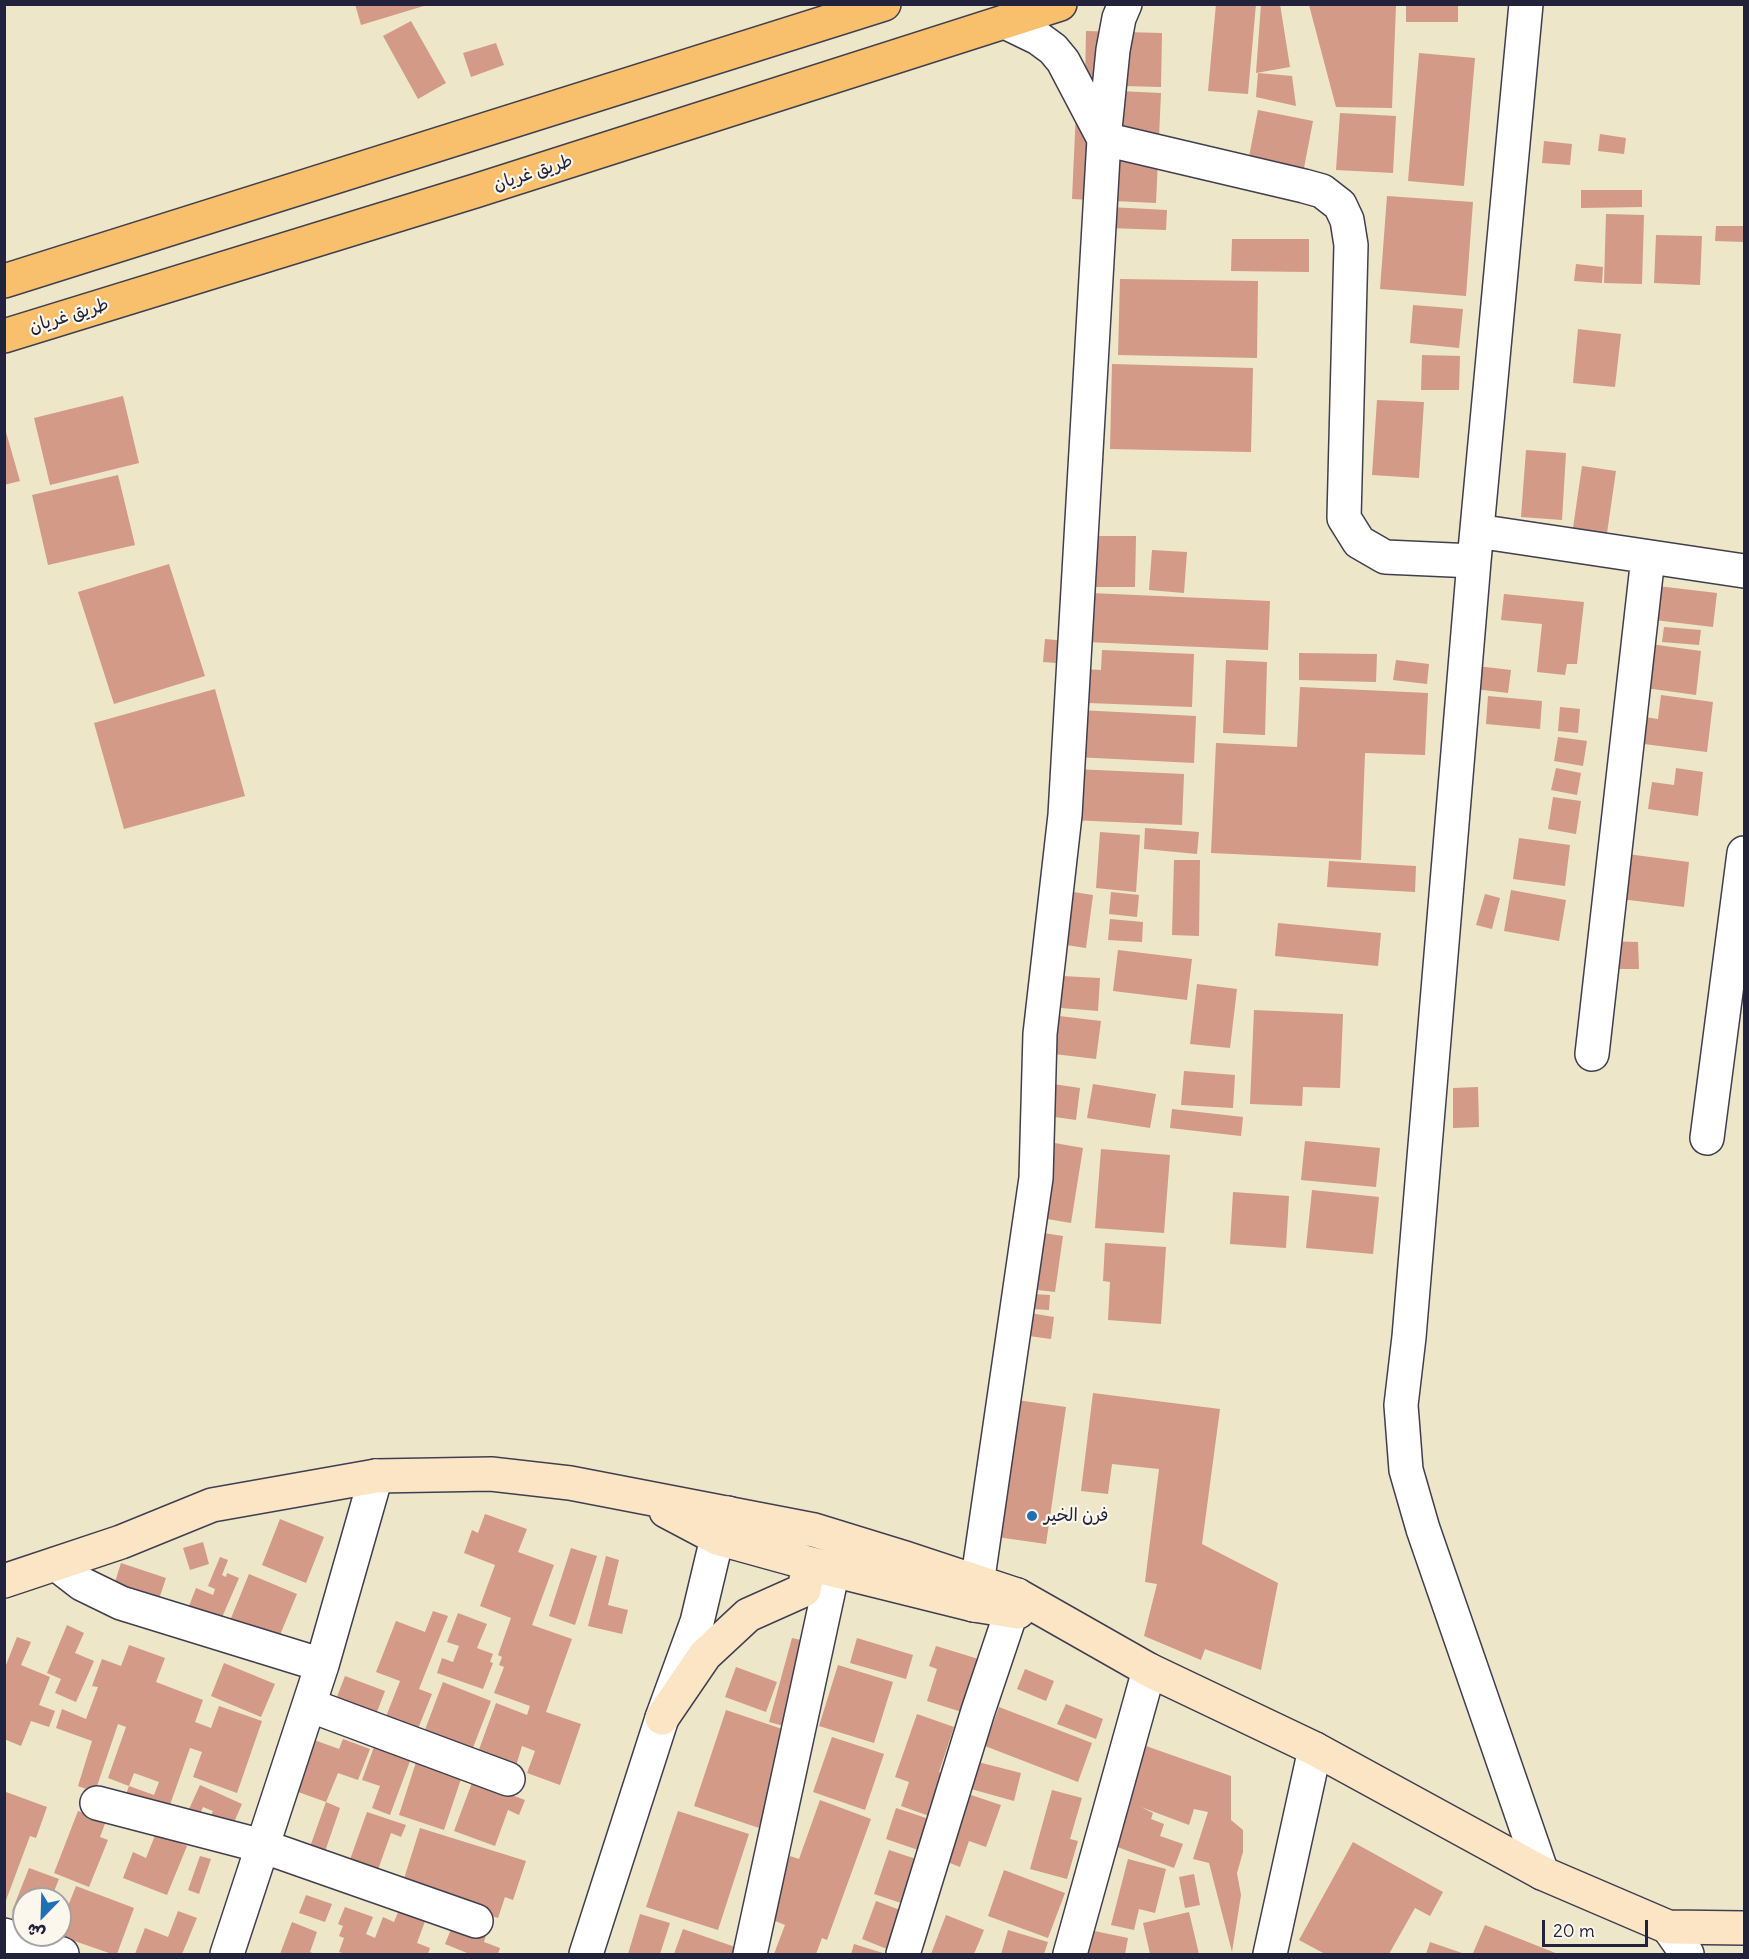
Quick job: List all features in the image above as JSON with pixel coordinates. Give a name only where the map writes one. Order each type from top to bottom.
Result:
[{"type":"highway","points":[[4,281],[884,4]]},
{"type":"highway","name":"طريق غريان","points":[[4,336],[497,184],[1007,23],[1060,4]]},
{"type":"street","points":[[976,1594],[1036,1178],[1040,1034],[1065,816],[1104,139],[1113,50],[1119,18],[1125,4]]},
{"type":"street","points":[[1526,4],[1475,546],[1410,1325],[1401,1405],[1406,1470],[1420,1519],[1542,1873]]},
{"type":"street","points":[[1007,23],[1038,38],[1064,61],[1104,139],[1322,191],[1340,205],[1347,220],[1352,245],[1344,518],[1359,542],[1385,557],[1475,546],[1648,557],[1744,571]]},
{"type":"street","points":[[1592,1054],[1648,557]]},
{"type":"street","points":[[1707,1138],[1744,853]]},
{"type":"street","points":[[4,1581],[121,1542],[212,1505],[376,1476],[491,1474],[570,1483],[635,1495],[722,1526],[821,1567],[1015,1603],[1083,1634],[1149,1670],[1315,1749],[1542,1873],[1668,1927],[1744,1928]]},
{"type":"street","points":[[227,1954],[309,1705],[376,1476]]},
{"type":"street","points":[[722,1526],[814,1530],[906,1558],[976,1594]]},
{"type":"street","points":[[586,1954],[662,1718],[697,1622],[722,1526]]},
{"type":"street","points":[[56,1564],[82,1584],[121,1603],[321,1665]]},
{"type":"street","points":[[662,1718],[705,1654],[748,1615],[804,1590],[821,1567]]},
{"type":"street","points":[[750,1954],[821,1567]]},
{"type":"street","points":[[903,1954],[978,1711],[1015,1603]]},
{"type":"street","points":[[1070,1954],[1149,1670]]},
{"type":"street","points":[[309,1705],[508,1779]]},
{"type":"street","points":[[1270,1954],[1315,1749]]},
{"type":"street","points":[[97,1803],[262,1846],[476,1921]]},
{"type":"street","points":[[1668,1927],[1687,1954]]},
{"type":"street","points":[[4,1935],[62,1954]]},
{"type":"building","points":[[355,4],[427,4],[427,5],[361,25]]},
{"type":"building","points":[[1216,4],[1256,4],[1248,94],[1208,91]]},
{"type":"building","points":[[1261,4],[1280,4],[1290,67],[1256,73]]},
{"type":"building","points":[[1406,4],[1458,4],[1458,22],[1406,22]]},
{"type":"building","points":[[1309,5],[1396,5],[1392,108],[1336,107]]},
{"type":"building","points":[[411,21],[446,83],[418,99],[383,36]]},
{"type":"building","points":[[1086,31],[1162,33],[1161,87],[1085,85]]},
{"type":"building","points":[[496,43],[504,65],[471,77],[463,53]]},
{"type":"building","points":[[1419,53],[1475,58],[1464,186],[1408,181]]},
{"type":"building","points":[[1258,73],[1292,76],[1296,106],[1256,97]]},
{"type":"building","points":[[1077,89],[1161,93],[1156,203],[1072,199]]},
{"type":"building","points":[[1258,110],[1313,121],[1304,168],[1249,157]]},
{"type":"building","points":[[1340,113],[1396,116],[1393,173],[1336,170]]},
{"type":"building","points":[[1600,134],[1626,138],[1624,154],[1598,151]]},
{"type":"building","points":[[1544,141],[1572,144],[1570,165],[1542,163]]},
{"type":"building","points":[[1581,190],[1642,190],[1642,207],[1581,208]]},
{"type":"building","points":[[1387,196],[1473,202],[1466,296],[1380,289]]},
{"type":"building","points":[[1109,207],[1167,210],[1166,230],[1108,228]]},
{"type":"building","points":[[1606,214],[1644,215],[1642,284],[1604,283]]},
{"type":"building","points":[[1716,226],[1744,226],[1744,242],[1715,241]]},
{"type":"building","points":[[1656,235],[1702,236],[1700,285],[1654,283]]},
{"type":"building","points":[[1232,239],[1309,239],[1309,272],[1231,271]]},
{"type":"building","points":[[1576,264],[1603,267],[1602,283],[1574,281]]},
{"type":"building","points":[[1120,279],[1258,281],[1257,358],[1118,355]]},
{"type":"building","points":[[1413,305],[1463,309],[1459,348],[1410,343]]},
{"type":"building","points":[[1578,329],[1621,334],[1615,387],[1573,383]]},
{"type":"building","points":[[1422,355],[1460,356],[1459,390],[1421,390]]},
{"type":"building","points":[[1112,364],[1253,368],[1251,452],[1110,449]]},
{"type":"building","points":[[123,396],[139,463],[50,485],[34,418]]},
{"type":"building","points":[[1377,400],[1424,402],[1419,478],[1372,475]]},
{"type":"building","points":[[4,425],[20,481],[4,485]]},
{"type":"building","points":[[1526,450],[1566,453],[1562,520],[1521,517]]},
{"type":"building","points":[[1582,466],[1616,471],[1607,533],[1573,528]]},
{"type":"building","points":[[118,475],[135,545],[48,565],[32,495]]},
{"type":"building","points":[[1092,536],[1136,536],[1135,587],[1092,587]]},
{"type":"building","points":[[1152,550],[1187,552],[1184,593],[1149,590]]},
{"type":"building","points":[[169,564],[205,676],[114,704],[78,592]]},
{"type":"building","points":[[1649,585],[1717,593],[1713,627],[1646,619]]},
{"type":"building","points":[[1068,592],[1270,601],[1268,650],[1086,642],[1084,665],[1043,662],[1045,639],[1067,641]]},
{"type":"building","points":[[1504,594],[1584,602],[1577,664],[1567,664],[1565,675],[1537,672],[1542,624],[1501,620]]},
{"type":"building","points":[[1664,627],[1701,630],[1699,645],[1662,642]]},
{"type":"building","points":[[1636,642],[1701,651],[1696,695],[1631,686]]},
{"type":"building","points":[[1102,650],[1194,654],[1192,707],[1062,702],[1063,668],[1101,670]]},
{"type":"building","points":[[1299,653],[1377,654],[1376,682],[1299,680]]},
{"type":"building","points":[[1226,660],[1267,662],[1265,735],[1223,733]]},
{"type":"building","points":[[1396,660],[1429,664],[1427,684],[1393,680]]},
{"type":"building","points":[[1477,666],[1511,670],[1508,693],[1475,689]]},
{"type":"building","points":[[1300,687],[1428,693],[1425,755],[1365,753],[1361,860],[1211,853],[1216,743],[1297,747]]},
{"type":"building","points":[[215,689],[245,796],[124,829],[94,723]]},
{"type":"building","points":[[1661,695],[1713,702],[1707,752],[1628,742],[1632,715],[1658,719]]},
{"type":"building","points":[[1488,696],[1542,701],[1540,729],[1486,724]]},
{"type":"building","points":[[1560,707],[1580,709],[1578,733],[1558,731]]},
{"type":"building","points":[[1059,709],[1196,716],[1194,763],[1056,756]]},
{"type":"building","points":[[1558,737],[1587,741],[1583,766],[1554,761]]},
{"type":"building","points":[[1556,768],[1581,773],[1577,795],[1551,790]]},
{"type":"building","points":[[1676,768],[1703,772],[1698,816],[1648,809],[1652,782],[1674,785]]},
{"type":"building","points":[[1074,769],[1184,774],[1182,825],[1071,820]]},
{"type":"building","points":[[1553,797],[1581,801],[1576,834],[1548,829]]},
{"type":"building","points":[[1145,828],[1199,832],[1197,854],[1144,849]]},
{"type":"building","points":[[1100,832],[1140,835],[1136,892],[1096,888]]},
{"type":"building","points":[[1519,838],[1570,845],[1565,886],[1513,879]]},
{"type":"building","points":[[1627,854],[1689,862],[1684,907],[1621,899]]},
{"type":"building","points":[[1174,860],[1200,860],[1199,936],[1172,935]]},
{"type":"building","points":[[1329,861],[1416,866],[1415,892],[1327,887]]},
{"type":"building","points":[[1040,887],[1093,895],[1086,948],[1033,940]]},
{"type":"building","points":[[1511,890],[1566,900],[1559,941],[1504,931]]},
{"type":"building","points":[[1111,892],[1139,895],[1137,917],[1109,914]]},
{"type":"building","points":[[1485,894],[1500,898],[1492,929],[1476,925]]},
{"type":"building","points":[[1110,919],[1143,922],[1142,942],[1108,940]]},
{"type":"building","points":[[1278,923],[1381,933],[1378,966],[1275,956]]},
{"type":"building","points":[[1606,941],[1638,942],[1639,969],[1606,969]]},
{"type":"building","points":[[1118,950],[1192,959],[1187,1000],[1113,991]]},
{"type":"building","points":[[1062,976],[1100,978],[1098,1011],[1061,1008]]},
{"type":"building","points":[[1197,984],[1237,989],[1230,1048],[1190,1044]]},
{"type":"building","points":[[1254,1010],[1343,1014],[1340,1088],[1303,1087],[1302,1106],[1250,1104]]},
{"type":"building","points":[[1059,1016],[1101,1021],[1096,1059],[1054,1054]]},
{"type":"building","points":[[1184,1071],[1235,1075],[1233,1108],[1181,1105]]},
{"type":"building","points":[[1053,1084],[1080,1088],[1076,1120],[1048,1116]]},
{"type":"building","points":[[1093,1084],[1156,1094],[1150,1128],[1087,1118]]},
{"type":"building","points":[[1478,1087],[1479,1127],[1453,1128],[1453,1088]]},
{"type":"building","points":[[1172,1109],[1243,1117],[1241,1136],[1170,1128]]},
{"type":"building","points":[[1305,1141],[1380,1148],[1376,1187],[1301,1180]]},
{"type":"building","points":[[1049,1142],[1083,1148],[1071,1223],[1036,1217]]},
{"type":"building","points":[[1101,1149],[1170,1155],[1164,1233],[1095,1228]]},
{"type":"building","points":[[1312,1190],[1379,1197],[1373,1254],[1306,1248]]},
{"type":"building","points":[[1233,1192],[1289,1196],[1286,1248],[1230,1244]]},
{"type":"building","points":[[1037,1232],[1063,1236],[1055,1292],[1029,1289]]},
{"type":"building","points":[[1105,1243],[1166,1247],[1161,1324],[1108,1320],[1110,1282],[1103,1281]]},
{"type":"building","points":[[1017,1293],[1050,1295],[1049,1310],[1016,1308]]},
{"type":"building","points":[[1024,1312],[1054,1317],[1051,1339],[1021,1335]]},
{"type":"building","points":[[1093,1393],[1220,1409],[1202,1544],[1278,1583],[1261,1670],[1205,1649],[1201,1660],[1144,1636],[1157,1584],[1145,1582],[1159,1469],[1112,1464],[1108,1494],[1081,1491]]},
{"type":"building","points":[[1003,1398],[1066,1407],[1046,1544],[983,1535]]},
{"type":"building","points":[[485,1514],[527,1529],[518,1552],[554,1565],[532,1625],[572,1639],[546,1712],[581,1724],[560,1785],[527,1773],[535,1751],[522,1746],[515,1769],[477,1755],[496,1703],[527,1715],[530,1706],[494,1693],[504,1667],[499,1665],[502,1657],[498,1655],[511,1618],[480,1606],[495,1565],[464,1553],[472,1530],[478,1533]]},
{"type":"building","points":[[280,1519],[324,1537],[306,1583],[262,1565]]},
{"type":"building","points":[[203,1542],[209,1564],[190,1570],[183,1548]]},
{"type":"building","points":[[571,1548],[597,1556],[575,1625],[549,1616]]},
{"type":"building","points":[[606,1556],[619,1560],[608,1605],[628,1610],[622,1634],[588,1626]]},
{"type":"building","points":[[220,1557],[228,1560],[222,1575],[226,1577],[227,1573],[239,1578],[220,1622],[189,1606],[196,1588],[213,1595],[215,1589],[208,1586]]},
{"type":"building","points":[[121,1563],[166,1578],[153,1617],[115,1582]]},
{"type":"building","points":[[249,1574],[297,1594],[275,1647],[227,1628]]},
{"type":"building","points":[[433,1611],[448,1616],[419,1689],[432,1694],[417,1731],[385,1719],[400,1681],[376,1672],[396,1621],[425,1632]]},
{"type":"building","points":[[458,1613],[487,1624],[477,1648],[493,1654],[490,1662],[493,1663],[483,1689],[437,1673],[442,1658],[453,1662],[459,1646],[447,1642]]},
{"type":"building","points":[[67,1625],[84,1633],[75,1653],[94,1661],[76,1702],[55,1693],[61,1679],[47,1673]]},
{"type":"building","points":[[17,1637],[31,1642],[21,1665],[50,1677],[39,1705],[55,1711],[49,1727],[31,1721],[21,1746],[4,1739],[4,1670]]},
{"type":"building","points":[[792,1638],[814,1643],[791,1728],[769,1722]]},
{"type":"building","points":[[857,1638],[913,1655],[906,1679],[850,1663]]},
{"type":"building","points":[[129,1645],[165,1658],[156,1682],[203,1700],[195,1722],[211,1728],[219,1706],[262,1721],[237,1793],[193,1777],[202,1752],[190,1748],[165,1819],[123,1803],[129,1786],[108,1778],[126,1727],[118,1724],[95,1792],[78,1786],[92,1741],[56,1728],[62,1709],[86,1719],[98,1687],[92,1686],[102,1659],[121,1666]],"holes":[[[134,1773],[159,1782],[154,1795],[129,1786]]]},
{"type":"building","points":[[936,1646],[985,1661],[968,1714],[927,1701],[937,1669],[929,1666]]},
{"type":"building","points":[[224,1663],[275,1684],[261,1717],[211,1696]]},
{"type":"building","points":[[838,1665],[893,1682],[874,1743],[819,1726]]},
{"type":"building","points":[[736,1667],[777,1682],[766,1712],[725,1697]]},
{"type":"building","points":[[1025,1669],[1054,1681],[1046,1701],[1017,1689]]},
{"type":"building","points":[[345,1676],[385,1691],[375,1717],[335,1702]]},
{"type":"building","points":[[443,1682],[491,1701],[469,1758],[420,1743]]},
{"type":"building","points":[[1066,1704],[1103,1719],[1096,1739],[1057,1724]]},
{"type":"building","points":[[999,1707],[1092,1743],[1078,1782],[985,1746]]},
{"type":"building","points":[[726,1710],[791,1732],[759,1828],[694,1806]]},
{"type":"building","points":[[917,1714],[954,1727],[939,1772],[946,1775],[932,1817],[901,1806],[909,1782],[895,1777]]},
{"type":"building","points":[[306,1737],[339,1749],[343,1739],[370,1749],[358,1780],[338,1773],[326,1802],[287,1788]]},
{"type":"building","points":[[832,1737],[884,1754],[865,1810],[813,1792]]},
{"type":"building","points":[[1146,1746],[1231,1776],[1231,1820],[1243,1830],[1243,1852],[1237,1873],[1241,1895],[1232,1952],[1209,1863],[1193,1859],[1208,1812],[1194,1809],[1189,1825],[1141,1807],[1153,1813],[1151,1819],[1164,1824],[1160,1836],[1183,1844],[1174,1868],[1112,1845],[1127,1785]]},
{"type":"building","points":[[374,1747],[410,1761],[390,1815],[372,1808],[380,1786],[362,1780]]},
{"type":"building","points":[[417,1759],[463,1773],[444,1830],[399,1815]]},
{"type":"building","points":[[978,1762],[1021,1773],[1014,1801],[971,1789]]},
{"type":"building","points":[[473,1780],[525,1800],[519,1815],[508,1810],[495,1846],[454,1831]]},
{"type":"building","points":[[200,1785],[242,1804],[228,1836],[206,1826],[213,1811],[203,1807],[195,1825],[184,1820]]},
{"type":"building","points":[[1052,1790],[1082,1798],[1070,1839],[1078,1841],[1067,1879],[1030,1869]]},
{"type":"building","points":[[6,1792],[47,1807],[36,1838],[30,1836],[5,1903]]},
{"type":"building","points":[[968,1794],[1001,1805],[986,1847],[969,1841],[960,1867],[945,1861]]},
{"type":"building","points":[[820,1800],[871,1819],[827,1940],[822,1938],[816,1954],[774,1954],[785,1925],[768,1918],[790,1856],[799,1859]]},
{"type":"building","points":[[326,1802],[340,1808],[321,1863],[306,1858]]},
{"type":"building","points":[[896,1808],[935,1821],[924,1852],[886,1839]]},
{"type":"building","points":[[78,1811],[106,1821],[100,1837],[108,1840],[89,1887],[54,1873]]},
{"type":"building","points":[[678,1811],[749,1834],[718,1930],[646,1907]]},
{"type":"building","points":[[367,1812],[406,1825],[401,1837],[391,1833],[375,1878],[347,1868]]},
{"type":"building","points":[[420,1828],[526,1861],[513,1900],[505,1897],[498,1918],[401,1888]]},
{"type":"building","points":[[156,1833],[187,1846],[167,1895],[123,1878],[133,1852],[146,1858]]},
{"type":"building","points":[[1353,1842],[1443,1892],[1430,1916],[1415,1908],[1389,1954],[1325,1954],[1299,1940]]},
{"type":"building","points":[[889,1850],[925,1862],[910,1906],[874,1894]]},
{"type":"building","points":[[200,1856],[211,1859],[199,1894],[188,1890]]},
{"type":"building","points":[[1128,1859],[1166,1869],[1155,1913],[1139,1909],[1134,1930],[1111,1925]]},
{"type":"building","points":[[29,1868],[59,1879],[56,1887],[21,1887]]},
{"type":"building","points":[[1004,1870],[1065,1893],[1048,1938],[988,1916]]},
{"type":"building","points":[[1194,1874],[1200,1905],[1185,1908],[1179,1877]]},
{"type":"building","points":[[76,1886],[134,1908],[117,1954],[72,1940],[72,1896]]},
{"type":"building","points":[[306,1895],[332,1904],[325,1922],[299,1913]]},
{"type":"building","points":[[876,1901],[911,1914],[897,1953],[862,1939]]},
{"type":"building","points":[[401,1905],[427,1916],[417,1943],[430,1948],[428,1954],[346,1954],[339,1952],[344,1938],[339,1936],[343,1926],[338,1924],[345,1907],[373,1917],[366,1934],[375,1938],[383,1917],[394,1922]]},
{"type":"building","points":[[178,1911],[197,1918],[182,1954],[135,1954],[145,1928],[168,1937]]},
{"type":"building","points":[[1189,1912],[1199,1954],[1150,1954],[1143,1923]]},
{"type":"building","points":[[640,1914],[670,1923],[660,1954],[628,1954]]},
{"type":"building","points":[[946,1915],[984,1930],[974,1954],[931,1954]]},
{"type":"building","points":[[292,1922],[317,1932],[310,1952],[316,1954],[280,1954]]},
{"type":"building","points":[[454,1922],[486,1935],[484,1942],[500,1948],[498,1954],[466,1954],[445,1944]]},
{"type":"building","points":[[1485,1925],[1558,1954],[1473,1953]]},
{"type":"building","points":[[683,1929],[741,1949],[739,1954],[674,1954]]},
{"type":"building","points":[[1085,1929],[1128,1938],[1125,1954],[1079,1954]]},
{"type":"building","points":[[1008,1930],[1048,1942],[1044,1954],[1001,1954]]},
{"type":"building","points":[[1430,1942],[1465,1954],[1426,1954]]},
{"type":"building","points":[[854,1944],[886,1954],[851,1954]]},
{"type":"place","name":"فرن الخير","points":[[1032,1516]]}]
